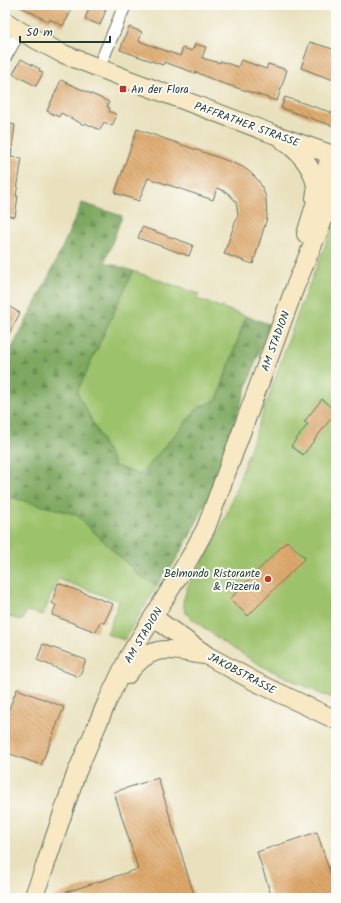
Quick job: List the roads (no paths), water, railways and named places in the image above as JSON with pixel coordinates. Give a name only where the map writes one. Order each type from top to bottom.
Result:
[{"type":"main road","name":"PAFFRATHER STRASSE","points":[[5,21],[20,31],[61,53],[273,134],[334,155]]},
{"type":"main road","points":[[273,134],[292,147],[310,168],[316,183],[315,205]]},
{"type":"main road","name":"AM STADION","points":[[295,287],[297,259],[334,155]]},
{"type":"main road","name":"AM STADION","points":[[33,898],[76,774],[107,702],[129,656],[190,559],[206,528],[295,287],[336,189]]},
{"type":"main road","name":"JAKOBSTRASSE","points":[[153,617],[208,656],[254,681],[336,720]]},
{"type":"main road","points":[[107,702],[132,668],[143,657],[156,650],[169,649],[208,656]]},
{"type":"street","points":[[99,67],[125,5]]},
{"type":"street","points":[[5,57],[20,31]]},
{"type":"place","name":"An der Flora","points":[[123,89]]},
{"type":"place","name":"Belmondo Ristorante & Pizzeria","points":[[268,579]]}]
